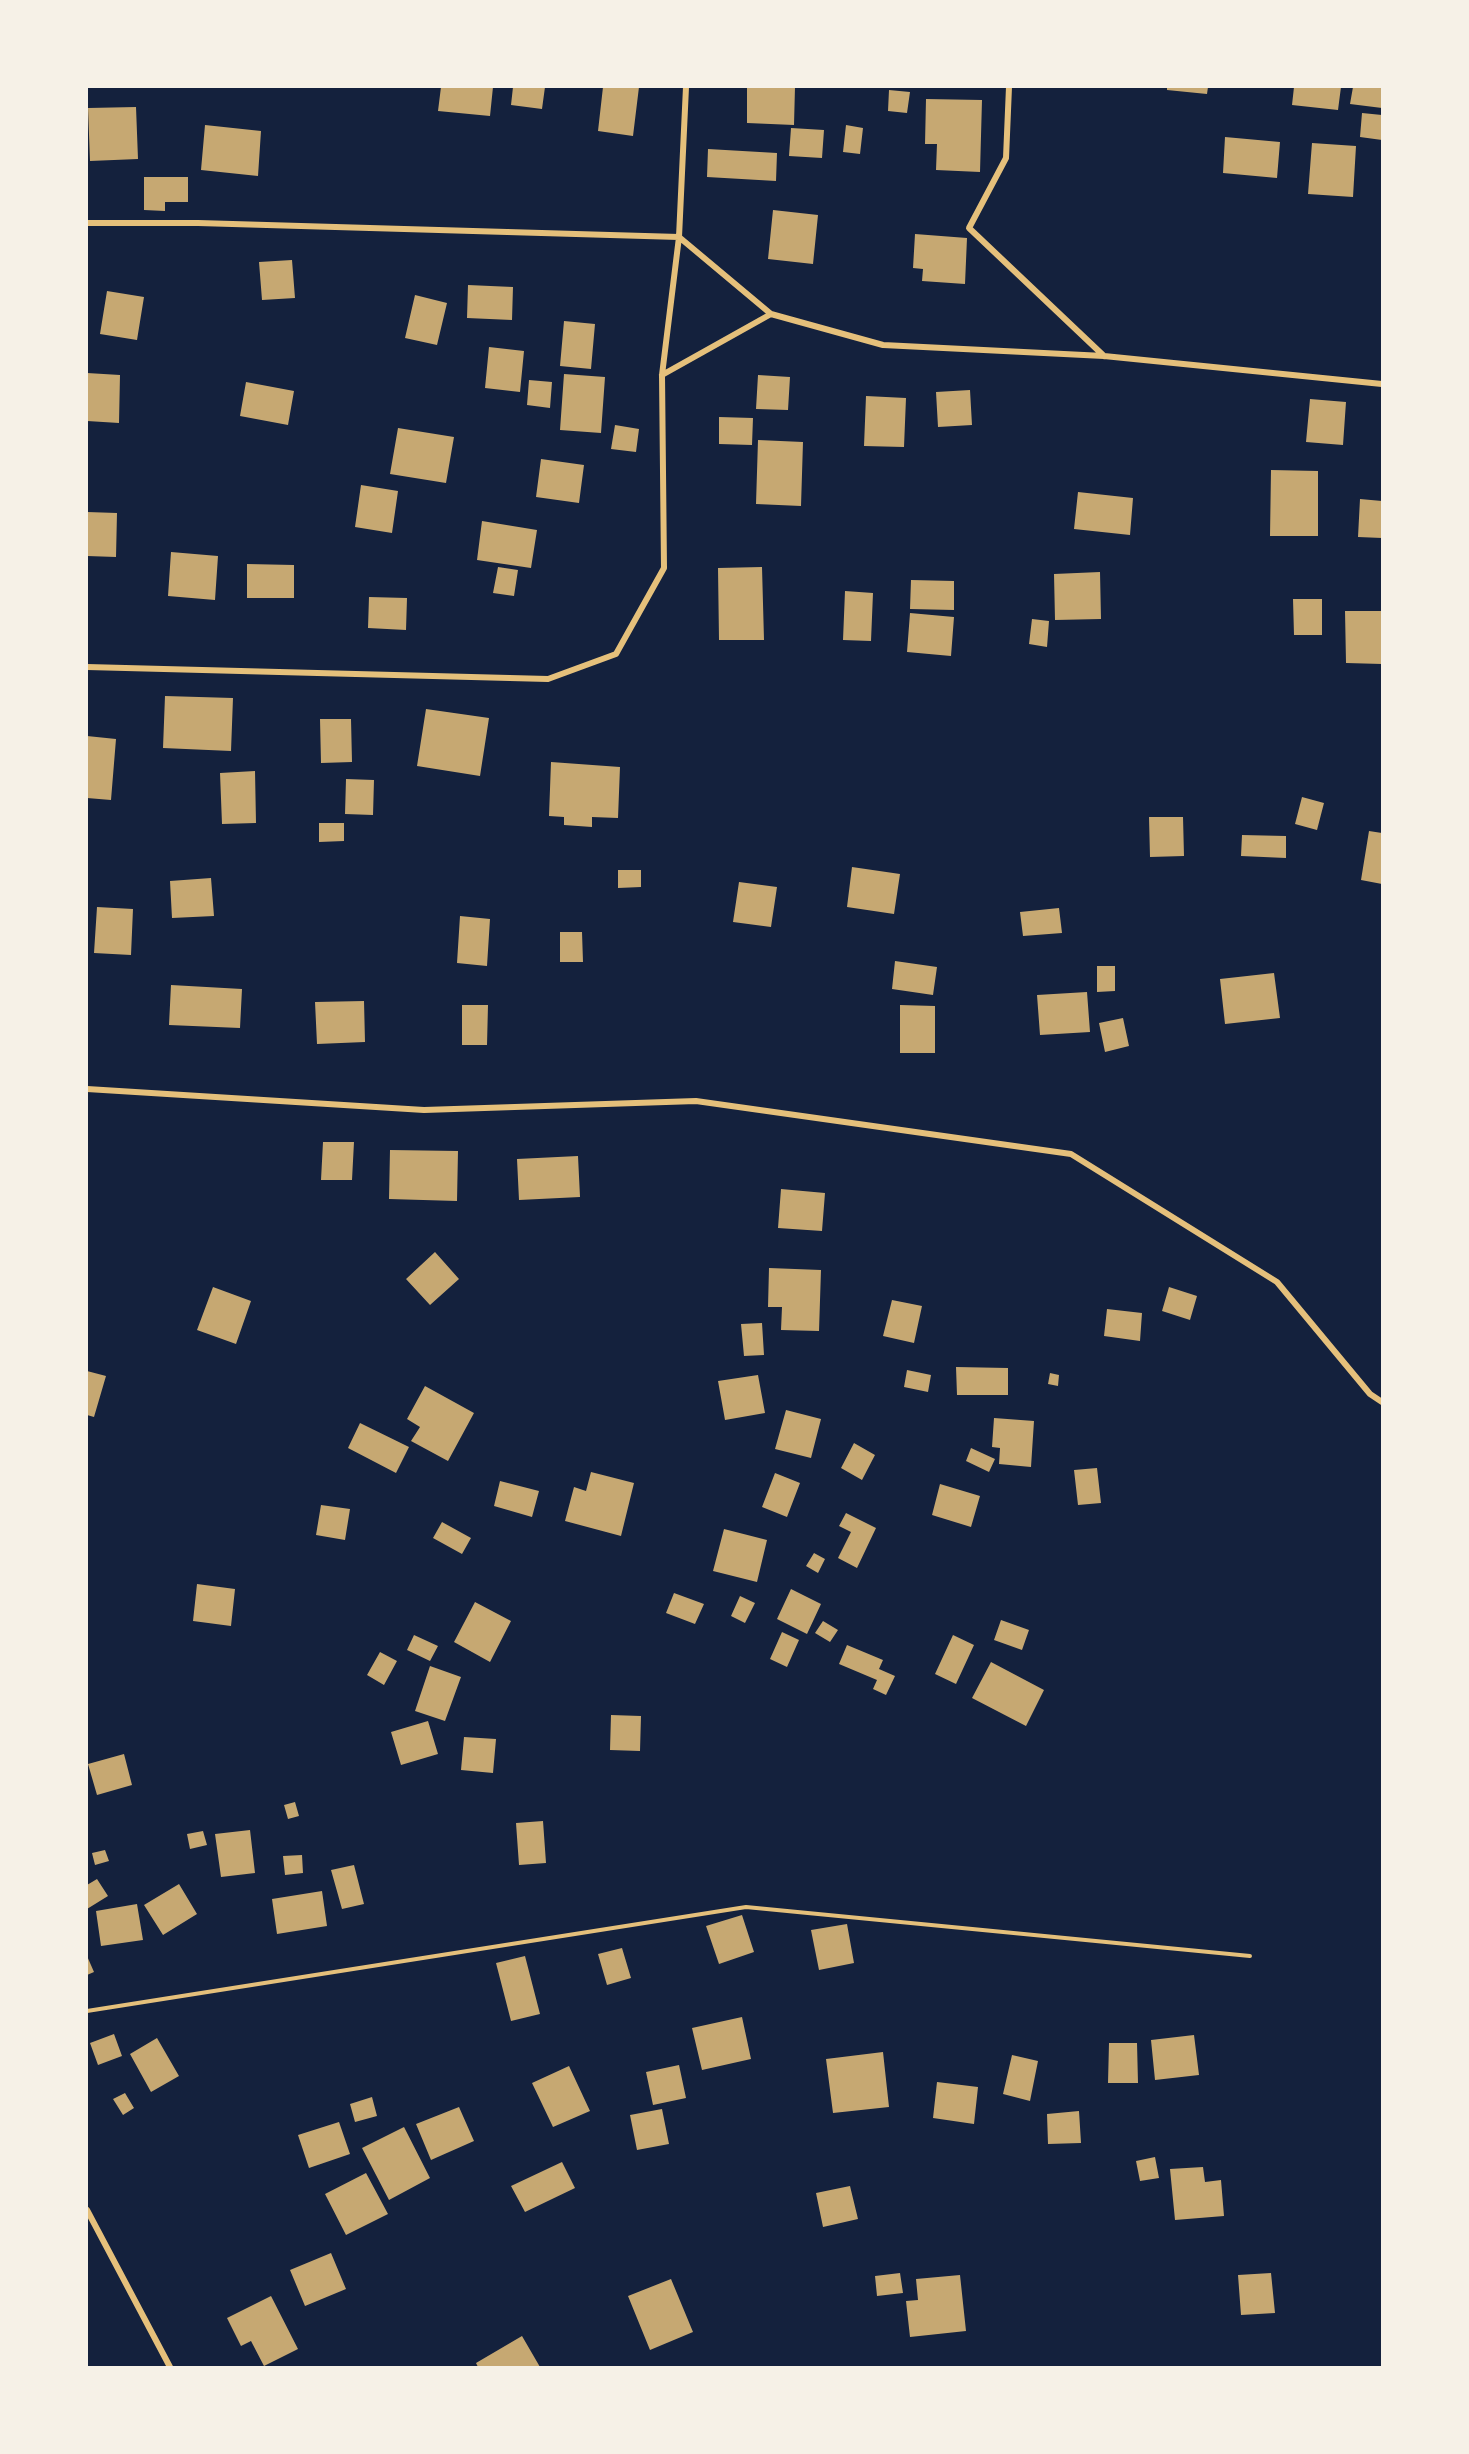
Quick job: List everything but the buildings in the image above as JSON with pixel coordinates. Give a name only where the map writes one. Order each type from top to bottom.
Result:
[{"type":"street","points":[[87,667],[548,680],[616,654],[664,568],[662,375],[679,237],[686,87]]},
{"type":"street","points":[[1010,87],[1006,158],[969,228],[1104,356]]},
{"type":"street","points":[[87,223],[198,223],[679,237],[771,314],[883,345],[1104,356],[1382,384]]},
{"type":"street","points":[[662,375],[771,314]]},
{"type":"street","points":[[87,1089],[424,1110],[696,1101],[1071,1154],[1277,1282],[1370,1394],[1382,1402]]},
{"type":"street","points":[[87,2210],[170,2367]]},
{"type":"path","points":[[87,2011],[746,1907],[1250,1956]]}]
